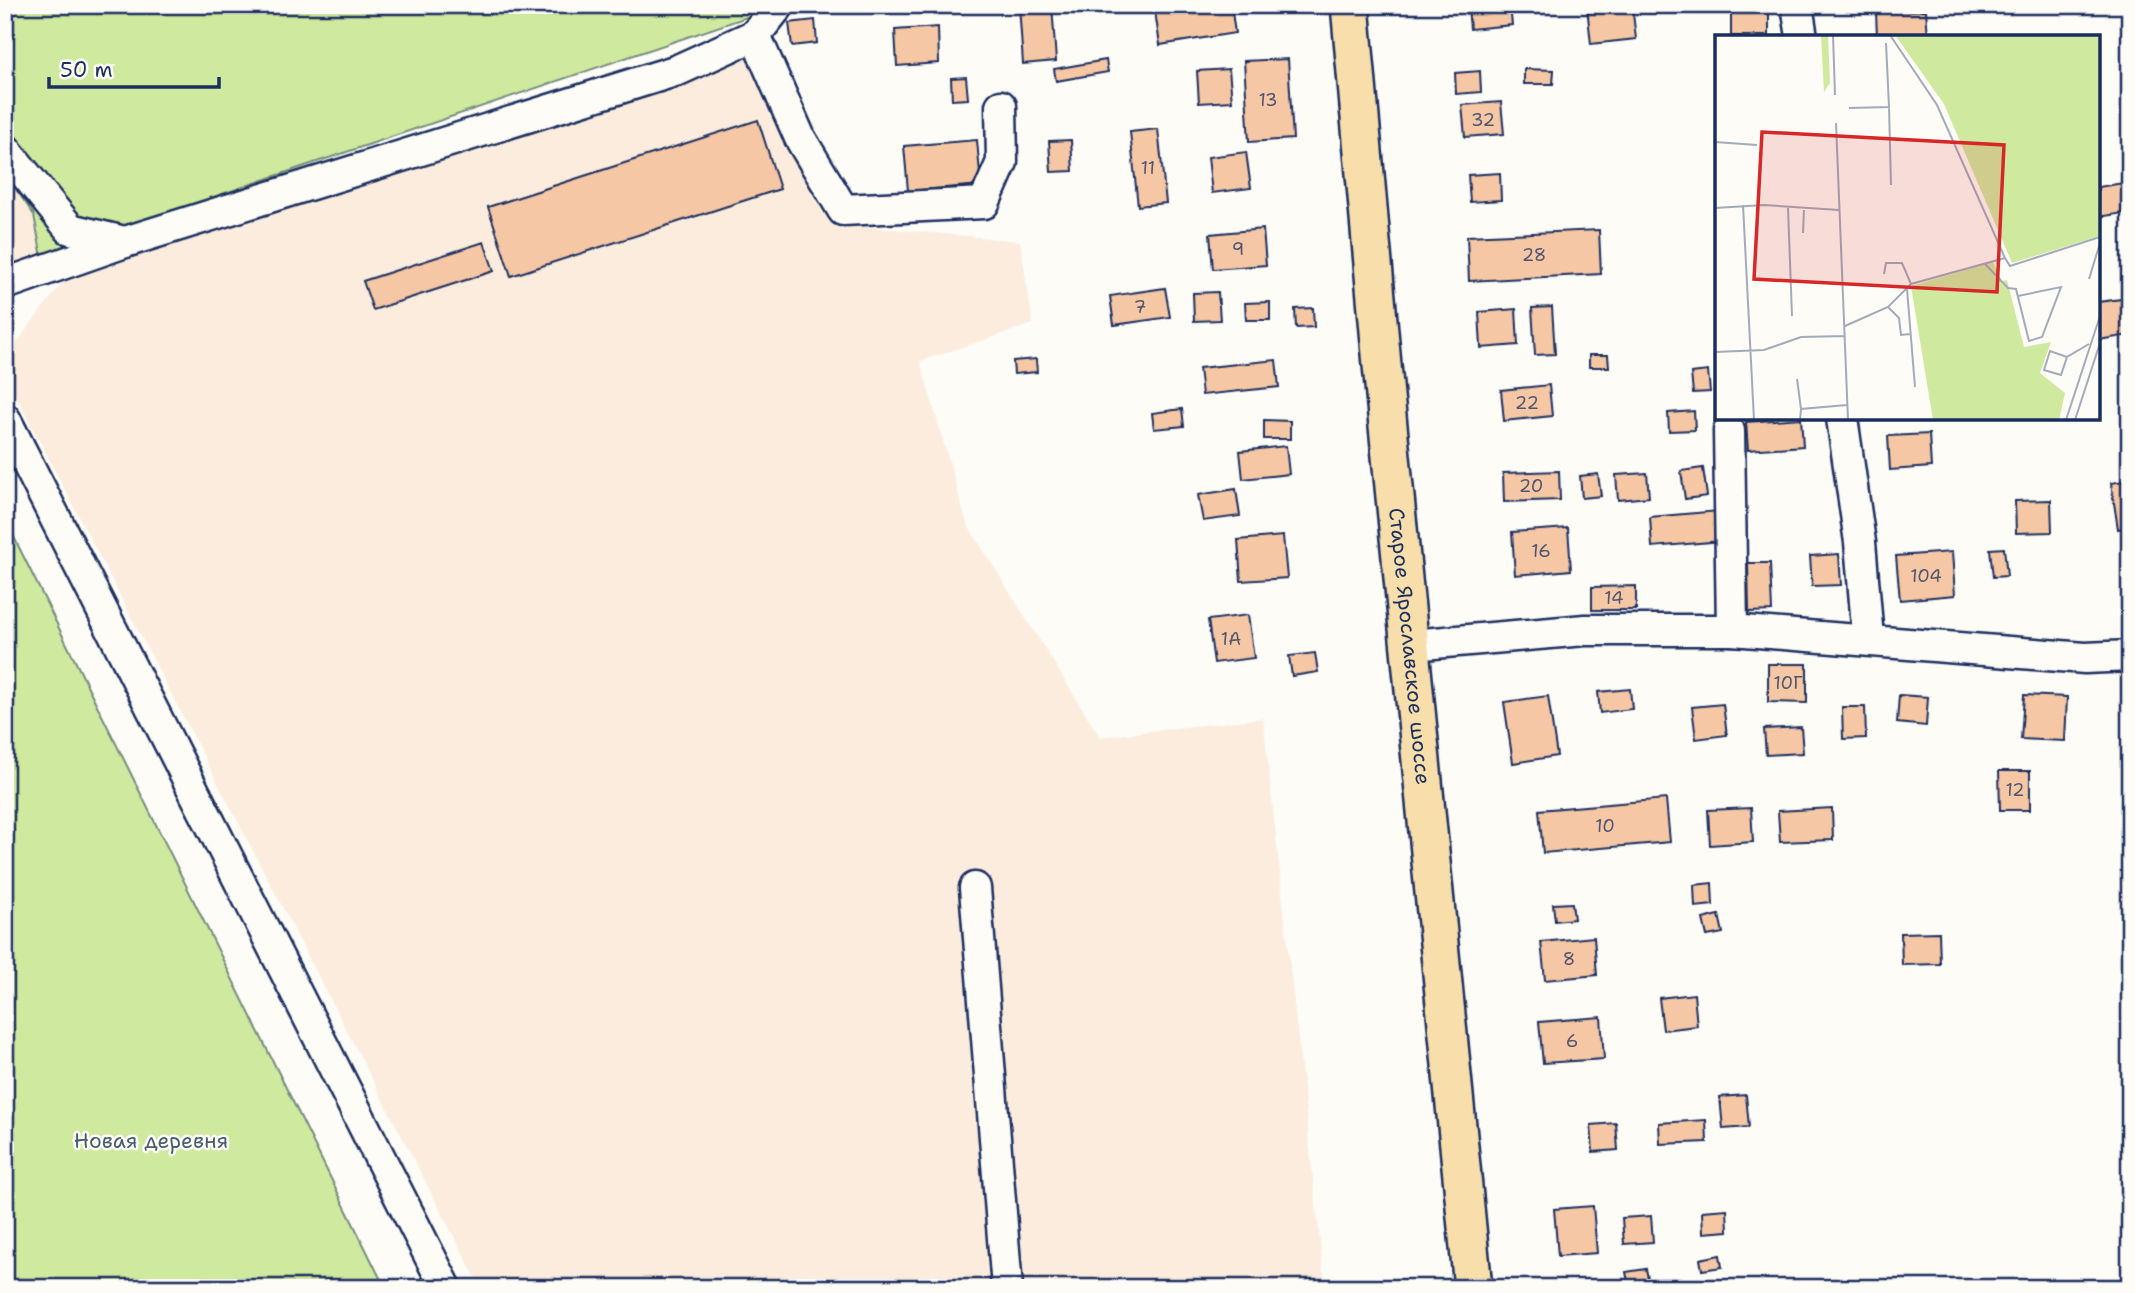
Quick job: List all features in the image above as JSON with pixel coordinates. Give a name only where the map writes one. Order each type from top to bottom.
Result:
[{"type":"main road","name":"Старое Ярославское шоссе","points":[[1350,5],[1382,365],[1473,1288]]},
{"type":"lane","points":[[5,284],[125,242],[678,70],[755,35],[779,5]]},
{"type":"lane","points":[[1797,5],[1801,35]]},
{"type":"lane","points":[[755,35],[800,138],[843,209],[984,203],[1002,162],[1001,106]]},
{"type":"lane","points":[[5,149],[70,229],[125,242]]},
{"type":"lane","points":[[5,419],[446,1288]]},
{"type":"lane","points":[[1842,420],[1860,542],[1868,639]]},
{"type":"lane","points":[[1729,431],[1732,629]]},
{"type":"lane","points":[[1411,645],[1585,630],[1732,629],[2085,658],[2130,656]]},
{"type":"lane","points":[[975,888],[1007,1288]]},
{"type":"shaded area","points":[[772,50],[857,226],[1020,241],[1033,324],[920,361],[967,524],[1100,737],[1263,718],[1325,1288],[481,1288],[5,375],[5,358],[66,278]]},
{"type":"shaded area","points":[[5,174],[34,215],[43,263],[5,270]]},
{"type":"green space","points":[[5,5],[749,5],[753,15],[130,225],[43,263],[34,215],[5,174]]},
{"type":"green space","name":"Новая деревня","points":[[5,519],[385,1288],[5,1288]]},
{"type":"building","points":[[1019,5],[1052,5],[1056,61],[1023,64]]},
{"type":"building","points":[[1154,5],[1231,5],[1235,33],[1160,45]]},
{"type":"building","points":[[1510,5],[1512,25],[1470,29],[1468,8]]},
{"type":"building","points":[[1632,5],[1636,39],[1591,44],[1587,7]]},
{"type":"building","points":[[1731,5],[1769,5],[1769,35],[1731,35]]},
{"type":"building","points":[[1926,10],[1928,35],[1877,35],[1876,12]]},
{"type":"building","points":[[815,20],[817,43],[792,46],[789,23]]},
{"type":"building","points":[[938,27],[939,63],[897,66],[895,30]]},
{"type":"building","points":[[1288,59],[1293,139],[1249,142],[1244,61]]},
{"type":"building","points":[[1106,60],[1108,72],[1056,81],[1054,69]]},
{"type":"building","points":[[1229,69],[1232,101],[1199,103],[1197,71]]},
{"type":"building","points":[[1524,69],[1554,70],[1553,84],[1524,84]]},
{"type":"building","points":[[1480,71],[1481,92],[1456,94],[1455,73]]},
{"type":"building","points":[[966,77],[968,99],[952,100],[951,78]]},
{"type":"building","points":[[1501,102],[1504,134],[1465,137],[1462,105]]},
{"type":"building","points":[[758,120],[780,189],[511,276],[488,207]]},
{"type":"building","points":[[1158,129],[1166,203],[1138,206],[1130,132]]},
{"type":"building","points":[[977,140],[981,185],[908,191],[904,146]]},
{"type":"building","points":[[1071,140],[1073,171],[1051,172],[1049,141]]},
{"type":"building","points":[[1246,152],[1251,188],[1212,193],[1208,157]]},
{"type":"building","points":[[1500,173],[1501,200],[1470,202],[1468,175]]},
{"type":"building","points":[[2130,182],[2130,212],[2100,217],[2100,187]]},
{"type":"building","points":[[1263,229],[1266,265],[1213,269],[1210,234]]},
{"type":"building","points":[[1599,230],[1601,274],[1469,281],[1467,236]]},
{"type":"building","points":[[484,242],[494,271],[373,310],[363,281]]},
{"type":"building","points":[[1165,288],[1170,317],[1114,325],[1110,296]]},
{"type":"building","points":[[1218,292],[1220,320],[1194,321],[1193,293]]},
{"type":"building","points":[[2130,298],[2130,335],[2100,340],[2100,302]]},
{"type":"building","points":[[1270,302],[1270,320],[1246,320],[1245,303]]},
{"type":"building","points":[[1552,307],[1555,354],[1535,355],[1532,308]]},
{"type":"building","points":[[1313,308],[1314,327],[1296,328],[1295,309]]},
{"type":"building","points":[[1516,309],[1518,345],[1481,348],[1479,312]]},
{"type":"building","points":[[1589,355],[1608,355],[1609,367],[1589,367]]},
{"type":"building","points":[[1036,359],[1037,372],[1014,374],[1013,361]]},
{"type":"building","points":[[1276,360],[1279,387],[1202,395],[1199,368]]},
{"type":"building","points":[[1708,371],[1710,392],[1693,393],[1691,373]]},
{"type":"building","points":[[1549,385],[1552,416],[1504,421],[1501,390]]},
{"type":"building","points":[[1182,409],[1184,426],[1154,429],[1152,413]]},
{"type":"building","points":[[1694,411],[1695,430],[1669,431],[1668,413]]},
{"type":"building","points":[[1264,420],[1290,421],[1290,439],[1264,439]]},
{"type":"building","points":[[1801,420],[1803,446],[1748,450],[1746,422]]},
{"type":"building","points":[[1929,434],[1931,467],[1890,470],[1888,436]]},
{"type":"building","points":[[1286,446],[1289,474],[1243,479],[1240,451]]},
{"type":"building","points":[[1703,468],[1707,496],[1685,499],[1681,471]]},
{"type":"building","points":[[1559,471],[1560,500],[1504,502],[1503,473]]},
{"type":"building","points":[[1647,473],[1649,497],[1618,500],[1616,475]]},
{"type":"building","points":[[1598,474],[1601,496],[1582,498],[1580,476]]},
{"type":"building","points":[[2130,480],[2130,527],[2118,529],[2111,483]]},
{"type":"building","points":[[1236,489],[1240,516],[1203,521],[1198,495]]},
{"type":"building","points":[[2051,500],[2052,532],[2016,533],[2015,501]]},
{"type":"building","points":[[1719,511],[1722,541],[1652,547],[1650,517]]},
{"type":"building","points":[[1568,528],[1571,570],[1515,575],[1512,532]]},
{"type":"building","points":[[1283,536],[1287,578],[1241,581],[1238,540]]},
{"type":"building","points":[[2004,548],[2007,576],[1993,577],[1990,549]]},
{"type":"building","points":[[1952,552],[1955,595],[1900,600],[1896,556]]},
{"type":"building","points":[[1839,554],[1841,585],[1812,586],[1810,556]]},
{"type":"building","points":[[1748,563],[1770,563],[1772,611],[1749,612]]},
{"type":"building","points":[[1636,586],[1636,610],[1592,610],[1592,587]]},
{"type":"building","points":[[1248,615],[1254,658],[1214,663],[1208,620]]},
{"type":"building","points":[[1315,653],[1318,672],[1292,676],[1289,656]]},
{"type":"building","points":[[1768,664],[1807,664],[1807,703],[1768,702]]},
{"type":"building","points":[[1630,689],[1632,709],[1600,713],[1598,692]]},
{"type":"building","points":[[1899,695],[1928,697],[1926,726],[1897,723]]},
{"type":"building","points":[[2024,695],[2067,697],[2065,741],[2021,739]]},
{"type":"building","points":[[1548,696],[1557,756],[1513,763],[1504,702]]},
{"type":"building","points":[[1723,704],[1727,735],[1696,739],[1692,707]]},
{"type":"building","points":[[1842,707],[1865,707],[1866,738],[1843,739]]},
{"type":"building","points":[[1801,727],[1803,753],[1766,755],[1764,729]]},
{"type":"building","points":[[1999,771],[2030,771],[2030,810],[2000,810]]},
{"type":"building","points":[[1666,799],[1670,842],[1543,853],[1539,810]]},
{"type":"building","points":[[1751,808],[1753,842],[1710,845],[1708,810]]},
{"type":"building","points":[[1832,808],[1833,840],[1780,842],[1778,811]]},
{"type":"building","points":[[1712,883],[1713,905],[1695,907],[1694,885]]},
{"type":"building","points":[[1572,903],[1574,919],[1555,921],[1553,904]]},
{"type":"building","points":[[1719,915],[1723,933],[1707,936],[1703,919]]},
{"type":"building","points":[[1939,932],[1940,964],[1902,965],[1901,933]]},
{"type":"building","points":[[1594,937],[1597,975],[1545,980],[1541,942]]},
{"type":"building","points":[[1694,994],[1697,1026],[1663,1030],[1659,998]]},
{"type":"building","points":[[1601,1017],[1604,1059],[1543,1063],[1539,1022]]},
{"type":"building","points":[[1746,1095],[1749,1127],[1723,1129],[1720,1097]]},
{"type":"building","points":[[1706,1120],[1707,1142],[1660,1144],[1659,1123]]},
{"type":"building","points":[[1616,1123],[1618,1150],[1593,1152],[1591,1125]]},
{"type":"building","points":[[1593,1206],[1597,1253],[1558,1256],[1554,1209]]},
{"type":"building","points":[[1727,1209],[1728,1231],[1703,1233],[1702,1211]]},
{"type":"building","points":[[1651,1216],[1653,1242],[1624,1244],[1622,1218]]},
{"type":"building","points":[[1720,1255],[1722,1267],[1702,1270],[1700,1259]]},
{"type":"building","points":[[1646,1269],[1649,1283],[1629,1286],[1626,1272]]}]
